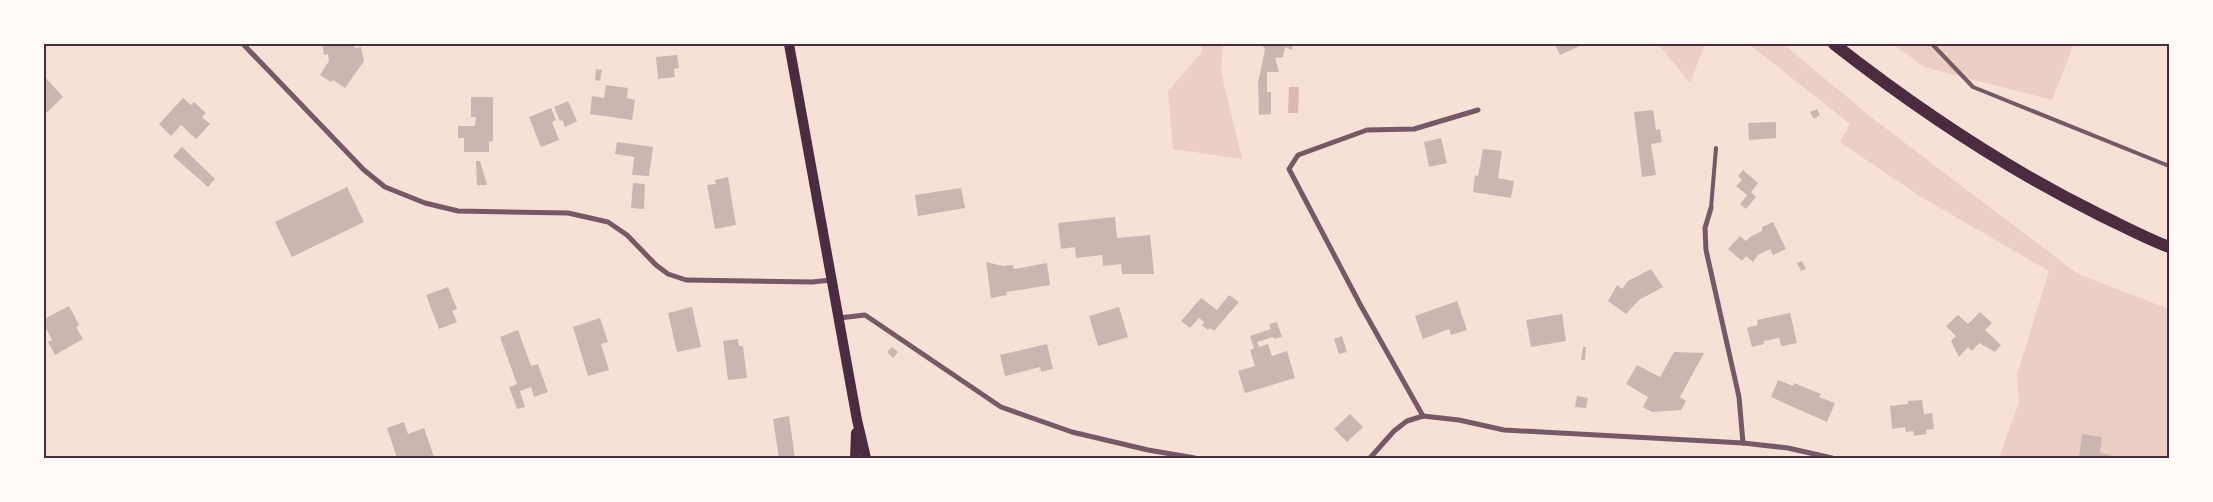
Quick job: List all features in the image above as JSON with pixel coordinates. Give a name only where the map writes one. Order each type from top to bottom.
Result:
[{"type":"main road","points":[[789,44],[857,420],[866,458]]},
{"type":"main road","points":[[1834,44],[1885,84],[1973,143],[2062,196],[2169,247]]},
{"type":"main road","points":[[855,458],[857,420]]},
{"type":"street","points":[[243,44],[364,170],[385,187],[425,203],[458,211],[568,213],[608,222],[628,235],[656,266],[668,274],[686,280],[812,282],[832,280]]},
{"type":"street","points":[[1423,416],[1289,169],[1298,155],[1367,130],[1414,130],[1478,110]]},
{"type":"street","points":[[1712,208],[1705,228],[1706,250],[1739,398],[1743,443]]},
{"type":"street","points":[[839,318],[865,316],[1002,406],[1072,432],[1148,450],[1195,458]]},
{"type":"street","points":[[1370,458],[1394,431],[1407,421],[1423,416],[1449,418],[1504,430],[1743,443],[1788,448],[1832,458]]},
{"type":"lane","points":[[1932,44],[1973,87],[2169,166]]},
{"type":"lane","points":[[1712,208],[1716,148]]},
{"type":"shaded area","points":[[1202,44],[1223,44],[1221,72],[1242,159],[1173,149],[1168,91],[1202,52]]},
{"type":"shaded area","points":[[1658,44],[1705,44],[1690,83]]},
{"type":"shaded area","points":[[1749,44],[1783,44],[1876,121],[2078,274],[2169,309],[2169,458],[1999,458],[2019,402],[2017,375],[2049,271],[1921,197],[1840,142],[1850,124]]},
{"type":"shaded area","points":[[1893,44],[2074,44],[2052,100],[1924,67]]},
{"type":"shaded area","points":[[1289,87],[1299,87],[1298,113],[1288,113]]},
{"type":"building","points":[[322,44],[354,44],[355,48],[361,47],[364,61],[345,88],[333,80],[331,82],[320,75],[329,61],[328,54],[324,55]]},
{"type":"building","points":[[1261,44],[1293,44],[1292,50],[1285,47],[1283,57],[1275,58],[1279,72],[1267,72],[1267,92],[1271,92],[1271,114],[1259,115],[1258,83],[1265,49]]},
{"type":"building","points":[[1555,44],[1585,44],[1560,55]]},
{"type":"building","points":[[677,55],[679,68],[674,69],[675,77],[658,79],[656,57]]},
{"type":"building","points":[[596,69],[602,70],[600,81],[595,80]]},
{"type":"building","points":[[44,76],[63,97],[44,115]]},
{"type":"building","points":[[606,85],[628,88],[627,98],[635,100],[632,120],[590,114],[592,96],[604,98]]},
{"type":"building","points":[[471,97],[493,97],[493,141],[489,142],[489,152],[464,152],[464,138],[458,138],[458,126],[475,126],[476,117],[471,117]]},
{"type":"building","points":[[183,98],[191,105],[194,102],[206,113],[202,117],[210,124],[196,139],[181,125],[171,136],[159,124]]},
{"type":"building","points":[[568,101],[577,121],[565,127],[554,107]]},
{"type":"building","points":[[551,108],[556,120],[552,122],[559,140],[541,147],[529,117]]},
{"type":"building","points":[[1817,109],[1820,115],[1814,119],[1810,112]]},
{"type":"building","points":[[1653,110],[1656,130],[1660,129],[1662,142],[1651,144],[1656,175],[1642,177],[1634,112]]},
{"type":"building","points":[[1776,122],[1776,138],[1749,140],[1748,123]]},
{"type":"building","points":[[1441,138],[1447,163],[1429,167],[1424,142]]},
{"type":"building","points":[[617,142],[653,147],[649,176],[632,175],[635,151],[634,157],[615,154]]},
{"type":"building","points":[[182,147],[215,179],[208,187],[173,156]]},
{"type":"building","points":[[1483,149],[1502,151],[1498,178],[1514,181],[1511,198],[1473,192],[1475,175],[1478,176]]},
{"type":"building","points":[[476,161],[480,161],[487,185],[477,185]]},
{"type":"building","points":[[1743,170],[1758,183],[1751,192],[1756,197],[1746,209],[1740,204],[1747,195],[1736,186],[1742,180],[1738,176]]},
{"type":"building","points":[[728,177],[736,225],[715,229],[707,185],[716,184],[715,180]]},
{"type":"building","points":[[633,183],[645,184],[644,209],[631,208]]},
{"type":"building","points":[[347,187],[364,222],[292,257],[275,222]]},
{"type":"building","points":[[961,188],[965,208],[918,216],[915,195]]},
{"type":"building","points":[[1115,217],[1117,238],[1150,235],[1154,274],[1122,274],[1121,264],[1103,266],[1102,255],[1076,258],[1075,247],[1061,249],[1058,223]]},
{"type":"building","points":[[1773,222],[1786,249],[1773,255],[1770,249],[1758,255],[1753,262],[1746,256],[1742,261],[1728,249],[1740,236],[1746,241],[1762,231],[1762,227]]},
{"type":"building","points":[[1802,261],[1806,269],[1801,271],[1797,263]]},
{"type":"building","points":[[986,262],[1003,266],[1013,265],[1014,269],[1047,263],[1050,285],[1006,292],[1007,295],[991,298]]},
{"type":"building","points":[[1651,269],[1663,287],[1639,300],[1626,314],[1608,301],[1617,285],[1622,289],[1628,281]]},
{"type":"building","points":[[448,287],[457,309],[452,311],[457,322],[439,329],[426,295]]},
{"type":"building","points":[[1229,295],[1239,302],[1214,331],[1210,328],[1208,330],[1202,325],[1204,322],[1199,318],[1190,328],[1181,321],[1201,298],[1217,310]]},
{"type":"building","points":[[1457,301],[1467,330],[1451,335],[1449,329],[1423,339],[1415,316]]},
{"type":"building","points":[[69,306],[79,325],[76,327],[83,339],[55,355],[48,342],[52,340],[44,325],[44,319]]},
{"type":"building","points":[[692,307],[701,347],[677,352],[668,313]]},
{"type":"building","points":[[1119,307],[1128,337],[1098,346],[1089,316]]},
{"type":"building","points":[[1980,312],[1992,323],[1985,330],[2001,345],[1995,352],[1979,343],[1972,351],[1968,347],[1959,357],[1951,341],[1956,336],[1946,326],[1958,315],[1968,324]]},
{"type":"building","points":[[1790,313],[1797,343],[1783,346],[1779,338],[1764,341],[1764,344],[1752,347],[1747,328],[1758,325],[1757,320]]},
{"type":"building","points":[[1562,314],[1566,341],[1531,347],[1526,320]]},
{"type":"building","points":[[600,318],[608,342],[601,344],[609,370],[588,376],[573,327]]},
{"type":"building","points":[[1277,322],[1282,337],[1274,339],[1273,337],[1257,342],[1259,347],[1268,344],[1272,356],[1287,351],[1295,378],[1245,393],[1238,371],[1255,366],[1250,350],[1254,348],[1250,336],[1271,329],[1269,324]]},
{"type":"building","points":[[518,330],[531,366],[538,364],[548,392],[534,397],[531,387],[520,391],[525,407],[517,409],[509,387],[517,384],[500,337]]},
{"type":"building","points":[[1342,336],[1347,352],[1339,354],[1334,339]]},
{"type":"building","points":[[738,339],[739,346],[743,346],[747,378],[728,380],[723,341]]},
{"type":"building","points":[[1047,344],[1053,369],[1041,372],[1040,367],[1005,376],[1000,355]]},
{"type":"building","points":[[892,347],[898,352],[893,358],[887,352]]},
{"type":"building","points":[[1583,347],[1586,347],[1585,360],[1581,360]]},
{"type":"building","points":[[1674,352],[1704,353],[1680,397],[1686,401],[1681,410],[1652,412],[1643,407],[1648,397],[1626,384],[1637,365],[1660,377]]},
{"type":"building","points":[[1778,380],[1793,386],[1794,383],[1821,394],[1819,397],[1835,403],[1827,422],[1771,397]]},
{"type":"building","points":[[1577,396],[1588,398],[1586,408],[1575,407]]},
{"type":"building","points":[[1922,400],[1924,414],[1932,413],[1934,429],[1926,430],[1927,434],[1914,436],[1913,431],[1906,432],[1905,427],[1892,429],[1890,406],[1908,404],[1908,401]]},
{"type":"building","points":[[1350,414],[1363,427],[1347,442],[1334,429]]},
{"type":"building","points":[[789,416],[795,458],[779,458],[773,419]]},
{"type":"building","points":[[404,422],[408,434],[424,428],[434,457],[397,458],[387,428]]},
{"type":"building","points":[[2082,434],[2102,437],[2100,453],[2111,455],[2110,458],[2079,458]]}]
